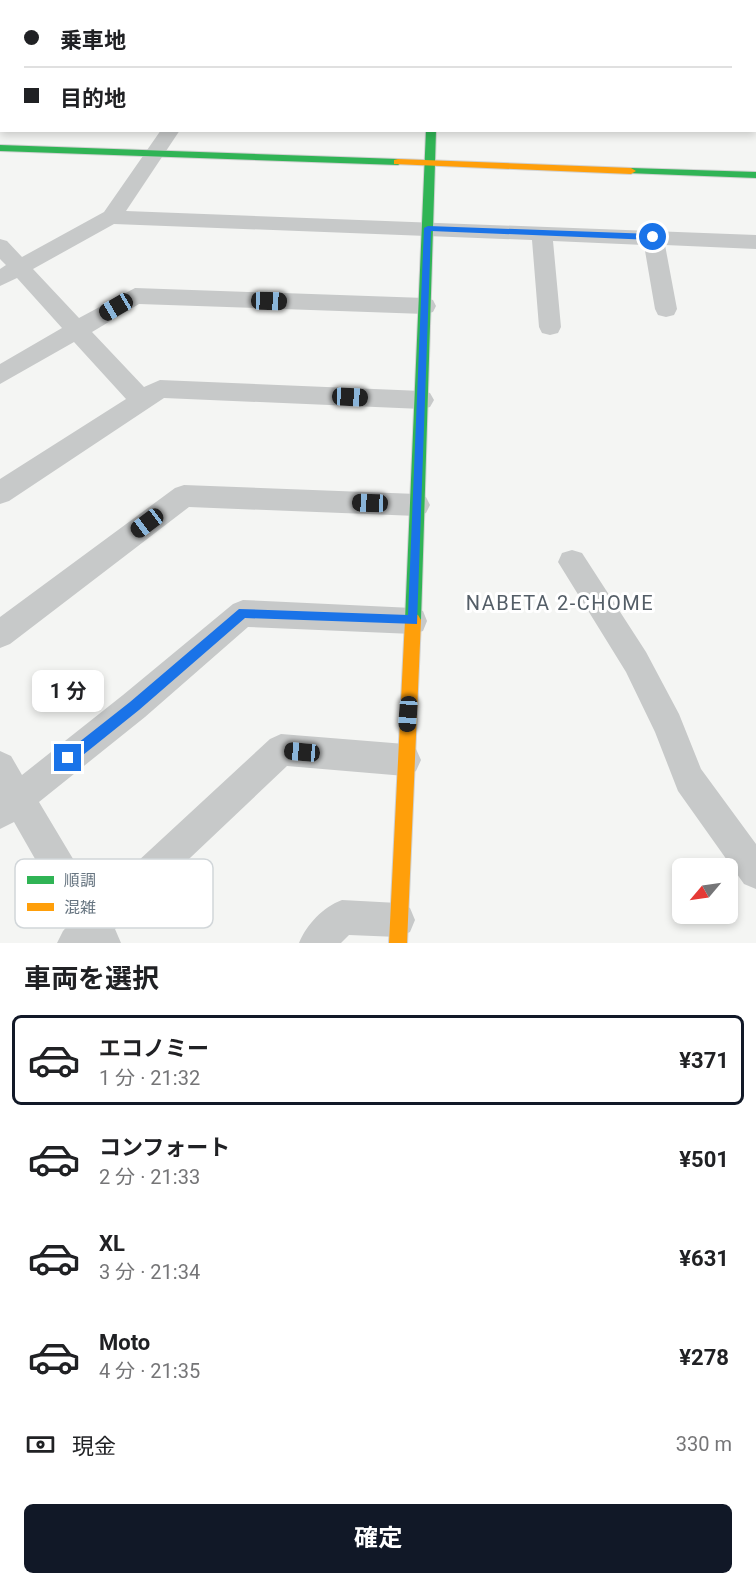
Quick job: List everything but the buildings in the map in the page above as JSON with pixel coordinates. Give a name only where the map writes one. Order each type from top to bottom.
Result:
[{"type":"street","points":[[0,278],[111,217],[170,132]]},
{"type":"street","points":[[317,943],[342,917],[398,931],[413,621],[431,132]]},
{"type":"street","points":[[0,147],[756,175]]},
{"type":"street","points":[[111,217],[756,242]]},
{"type":"street","points":[[542,234],[550,327]]},
{"type":"street","points":[[653,237],[666,309]]},
{"type":"street","points":[[0,246],[141,400]]},
{"type":"street","points":[[0,375],[135,296],[424,306]]},
{"type":"street","points":[[0,493],[160,389],[422,400]]},
{"type":"street","points":[[0,634],[184,496],[417,505]]},
{"type":"street","points":[[572,562],[636,662],[668,725],[689,780],[756,872]]},
{"type":"street","points":[[9,805],[134,706],[243,613],[413,621]]},
{"type":"street","points":[[170,859],[281,750],[405,760]]},
{"type":"street","points":[[0,767],[9,805],[42,859]]},
{"type":"traffic: fast","points":[[413,620],[431,132]]},
{"type":"traffic: fast","points":[[0,148],[398,162]]},
{"type":"traffic: fast","points":[[631,171],[756,175]]},
{"type":"traffic: slow","points":[[398,162],[631,171]]},
{"type":"traffic: slow","points":[[398,943],[413,620]]},
{"type":"district","name":"NABETA 2-CHOME","points":[[560,603]]},
{"type":"route","points":[[68,758],[134,706],[243,613],[413,621],[428,228],[653,237]]}]
